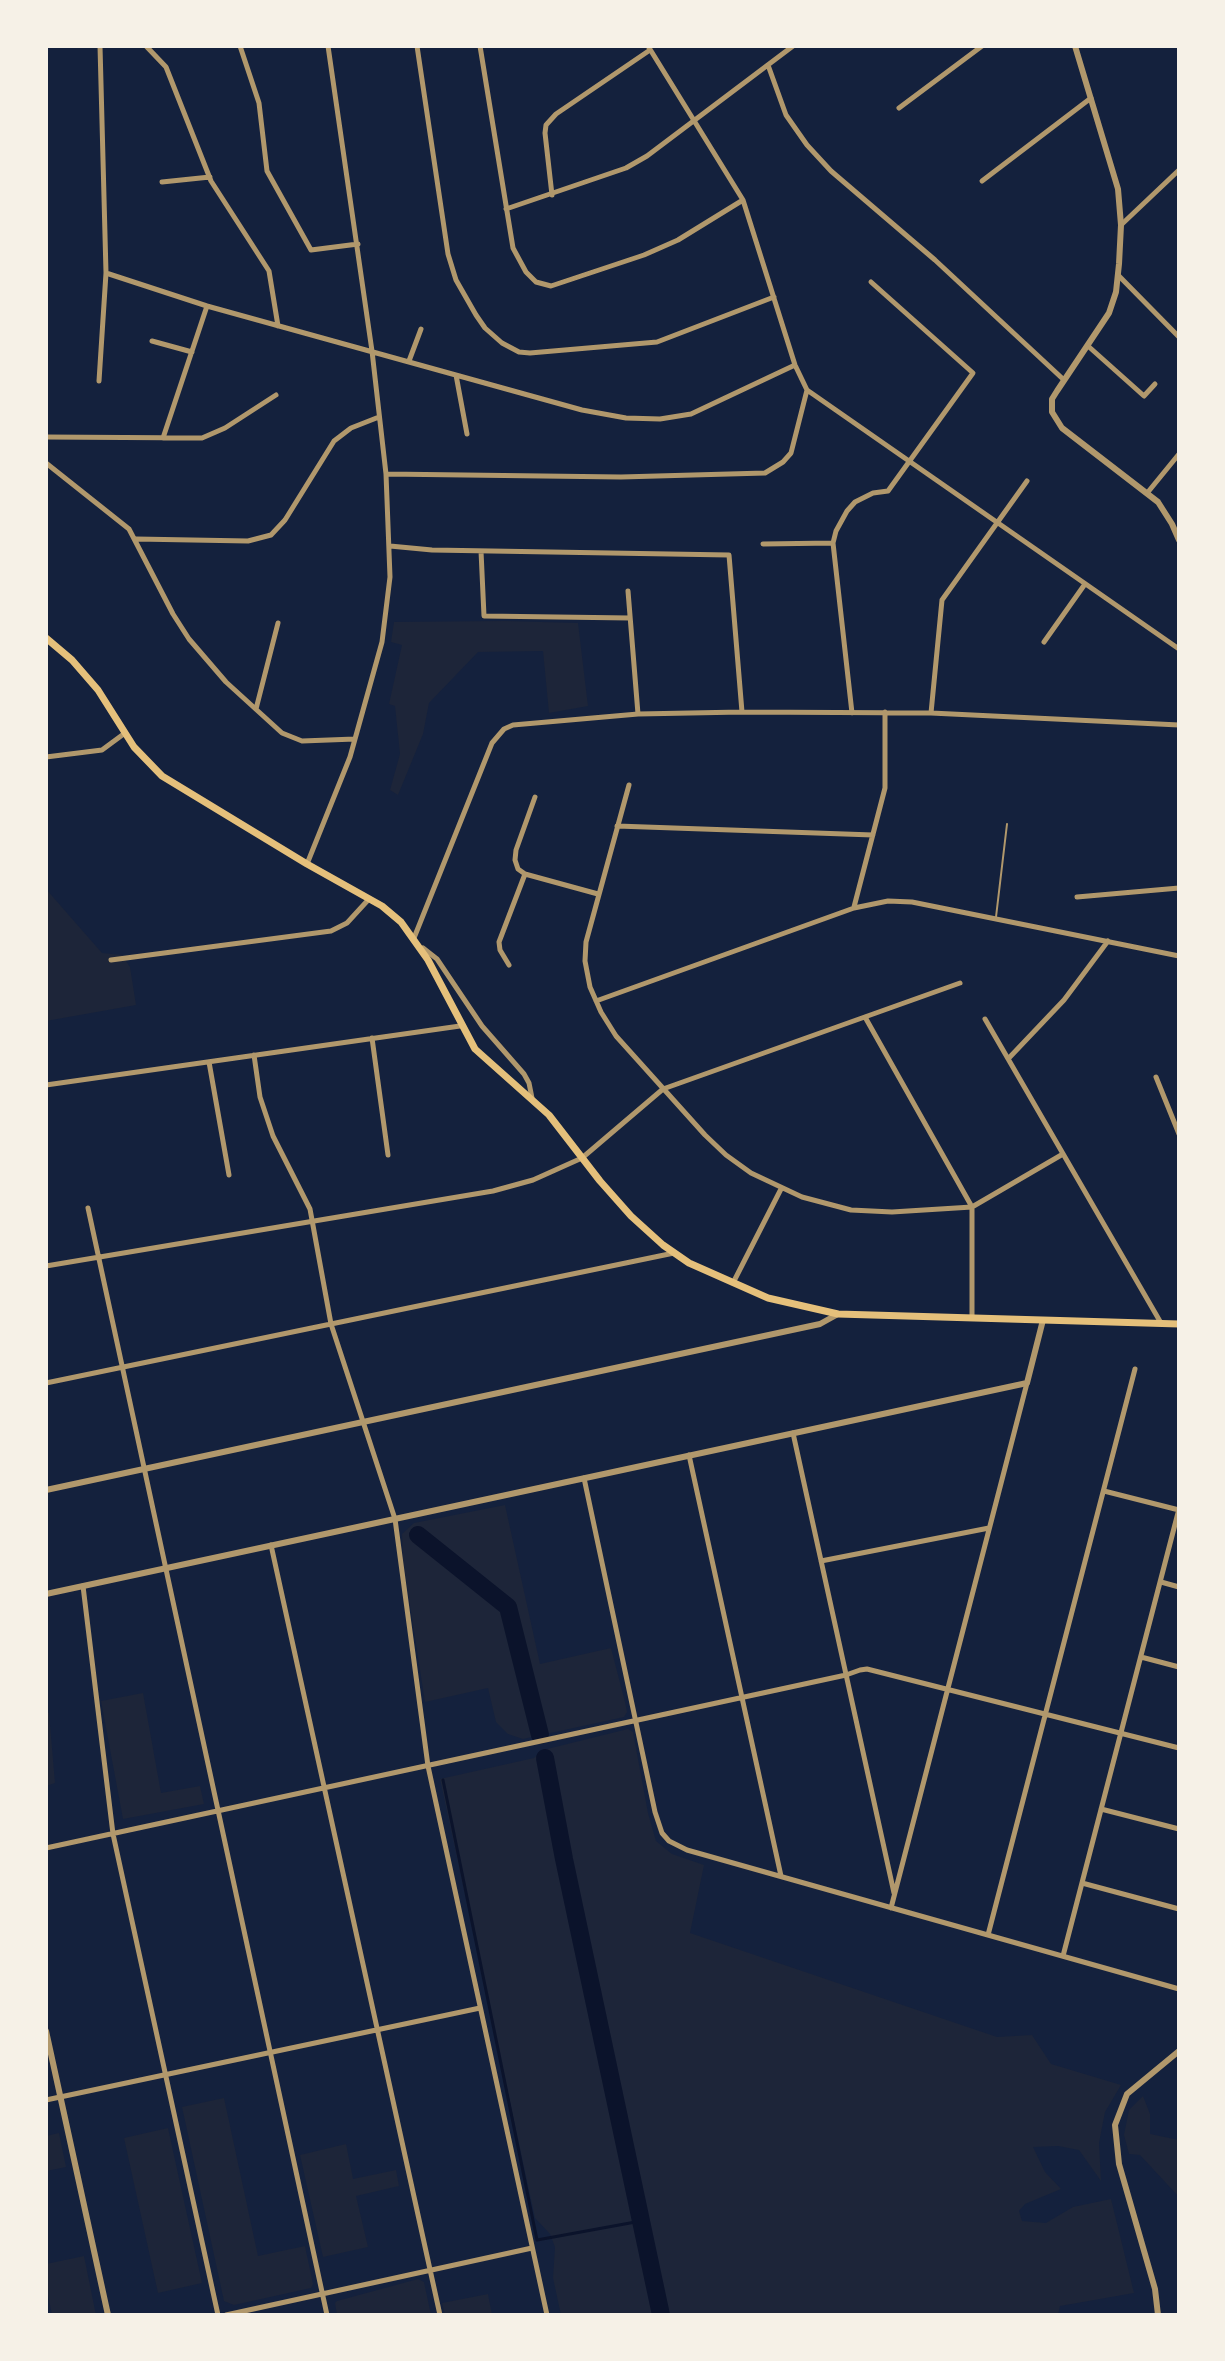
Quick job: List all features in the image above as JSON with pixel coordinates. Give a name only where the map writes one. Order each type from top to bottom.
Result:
[{"type":"main road","points":[[46,638],[72,660],[98,690],[142,758],[162,776],[391,913],[416,942],[460,1026],[484,1059],[532,1098],[631,1216],[674,1253],[733,1284],[784,1303],[838,1314],[1179,1324]]},
{"type":"street","points":[[99,381],[106,273],[100,46]]},
{"type":"street","points":[[146,46],[166,67],[210,177],[269,271],[278,326]]},
{"type":"street","points":[[240,46],[261,113],[267,171],[311,250],[358,244]]},
{"type":"street","points":[[307,864],[355,739],[385,628],[389,597],[386,474],[358,244],[328,46]]},
{"type":"street","points":[[417,46],[451,267],[476,315],[502,343],[519,352],[530,353],[657,342],[774,297]]},
{"type":"street","points":[[480,46],[513,248],[519,262],[536,282],[551,286],[644,255],[678,240],[743,200]]},
{"type":"street","points":[[506,209],[626,168],[793,46]]},
{"type":"street","points":[[899,108],[982,46]]},
{"type":"street","points":[[1075,46],[1115,171],[1121,225],[1118,275],[1113,303],[1052,399],[1052,412],[1062,428],[1148,492],[1166,513],[1179,540]]},
{"type":"street","points":[[552,195],[546,125],[556,114],[649,48],[743,200],[795,365],[807,390],[1179,649]]},
{"type":"street","points":[[768,65],[786,115],[807,145],[831,171],[935,260],[1064,380]]},
{"type":"street","points":[[982,181],[1092,97]]},
{"type":"street","points":[[1121,225],[1179,170]]},
{"type":"street","points":[[162,182],[210,177]]},
{"type":"street","points":[[106,273],[278,326],[582,410],[626,418],[660,419],[691,414],[795,365]]},
{"type":"street","points":[[1118,275],[1179,337]]},
{"type":"street","points":[[852,713],[833,543],[840,522],[855,502],[873,493],[888,491],[973,373],[871,282]]},
{"type":"street","points":[[163,438],[207,306]]},
{"type":"street","points":[[409,361],[421,329]]},
{"type":"street","points":[[152,341],[192,352]]},
{"type":"street","points":[[1088,346],[1144,396],[1155,384]]},
{"type":"street","points":[[456,375],[467,434]]},
{"type":"street","points":[[386,474],[621,477],[765,473],[791,453],[807,390]]},
{"type":"street","points":[[46,437],[202,438],[213,435],[276,395]]},
{"type":"street","points":[[136,539],[248,541],[271,535],[285,520],[334,441],[351,428],[379,417]]},
{"type":"street","points":[[1148,492],[1179,454]]},
{"type":"street","points":[[46,463],[120,520],[136,539],[166,601],[189,639],[212,667],[282,733],[296,740],[355,739]]},
{"type":"street","points":[[931,713],[942,600],[1027,481]]},
{"type":"street","points":[[763,544],[833,543]]},
{"type":"street","points":[[390,546],[481,551],[729,555],[742,712]]},
{"type":"street","points":[[481,551],[484,616],[630,618]]},
{"type":"street","points":[[1044,642],[1085,584]]},
{"type":"street","points":[[628,591],[638,714]]},
{"type":"street","points":[[256,709],[278,623]]},
{"type":"street","points":[[532,1098],[524,1074],[482,1026],[437,959],[416,942],[473,788],[496,736],[504,729],[522,723],[638,714],[742,712],[931,713],[1179,725]]},
{"type":"street","points":[[854,908],[886,776],[885,712]]},
{"type":"street","points":[[46,757],[102,750],[125,733]]},
{"type":"street","points":[[629,785],[585,952],[587,973],[596,1001],[616,1036],[726,1155],[781,1189],[820,1203],[861,1211],[916,1212],[972,1207],[1063,1154]]},
{"type":"street","points":[[535,797],[515,855],[515,864],[525,874],[598,894]]},
{"type":"street","points":[[617,826],[873,835]]},
{"type":"street","points":[[509,965],[499,942],[525,874]]},
{"type":"street","points":[[1077,897],[1179,888]]},
{"type":"street","points":[[111,960],[331,931],[347,923],[369,899]]},
{"type":"street","points":[[596,1001],[878,901],[898,900],[1179,956]]},
{"type":"street","points":[[1008,1059],[1064,1000],[1108,941]]},
{"type":"street","points":[[46,1266],[513,1186],[582,1158],[663,1089],[960,983]]},
{"type":"street","points":[[865,1017],[972,1207],[972,1318]]},
{"type":"street","points":[[985,1019],[1161,1323]]},
{"type":"street","points":[[46,1085],[460,1026]]},
{"type":"street","points":[[372,1038],[388,1155]]},
{"type":"street","points":[[254,1055],[260,1097],[273,1136],[314,1221],[331,1324],[395,1519],[428,1766],[547,2315]]},
{"type":"street","points":[[209,1062],[229,1175]]},
{"type":"street","points":[[1156,1077],[1179,1134]]},
{"type":"street","points":[[733,1284],[781,1189]]},
{"type":"street","points":[[88,1208],[327,2315]]},
{"type":"street","points":[[46,1383],[674,1253]]},
{"type":"street","points":[[46,1490],[820,1324],[838,1314]]},
{"type":"street","points":[[891,1908],[1043,1320]]},
{"type":"street","points":[[988,1935],[1135,1369]]},
{"type":"street","points":[[46,1594],[1027,1383]]},
{"type":"street","points":[[793,1433],[894,1896]]},
{"type":"street","points":[[689,1455],[781,1877]]},
{"type":"street","points":[[584,1478],[657,1822],[669,1841],[687,1850],[1179,1989]]},
{"type":"street","points":[[1063,1956],[1179,1509],[1104,1491]]},
{"type":"street","points":[[821,1561],[989,1528]]},
{"type":"street","points":[[271,1545],[440,2315]]},
{"type":"street","points":[[1160,1582],[1179,1587]]},
{"type":"street","points":[[83,1586],[113,1834],[218,2315]]},
{"type":"street","points":[[1141,1657],[1179,1667]]},
{"type":"street","points":[[46,1848],[867,1669],[1179,1748]]},
{"type":"street","points":[[1101,1809],[1179,1829]]},
{"type":"street","points":[[1082,1883],[1179,1909]]},
{"type":"street","points":[[46,2100],[480,2008]]},
{"type":"street","points":[[46,2031],[108,2315]]},
{"type":"street","points":[[1158,2315],[1155,2289],[1119,2164],[1115,2125],[1127,2094],[1179,2051]]},
{"type":"street","points":[[226,2315],[532,2248]]},
{"type":"lane","points":[[996,918],[1007,824]]},
{"type":"shaded area","points":[[394,622],[578,623],[588,706],[549,713],[543,651],[478,652],[429,703],[423,734],[398,795],[390,790],[400,754],[395,706],[389,704],[402,645],[391,642]]},
{"type":"shaded area","points":[[46,889],[102,953],[122,955],[130,967],[136,1005],[46,1021]]},
{"type":"shaded area","points":[[505,1505],[540,1664],[611,1648],[627,1712],[624,1717],[523,1739],[508,1734],[496,1722],[488,1688],[425,1702],[403,1560],[402,1534],[414,1523]]},
{"type":"shaded area","points":[[143,1693],[161,1793],[200,1786],[204,1804],[123,1819],[101,1701]]},
{"type":"shaded area","points":[[46,1713],[49,1713],[55,1783],[46,1786]]},
{"type":"shaded area","points":[[628,1729],[633,1732],[656,1841],[672,1854],[704,1865],[690,1933],[997,2037],[1032,2035],[1051,2064],[1121,2085],[1105,2112],[1099,2143],[1101,2181],[1079,2150],[1058,2146],[1033,2147],[1045,2172],[1061,2189],[1025,2204],[1019,2211],[1022,2221],[1046,2223],[1073,2207],[1111,2199],[1134,2293],[1060,2306],[1058,2315],[561,2315],[553,2278],[555,2247],[550,2234],[535,2218],[440,1779],[534,1758],[543,1750]]},
{"type":"shaded area","points":[[1143,2096],[1150,2114],[1150,2134],[1179,2140],[1179,2197],[1140,2155],[1129,2154],[1124,2135],[1129,2110]]},
{"type":"shaded area","points":[[224,2098],[258,2256],[305,2246],[313,2284],[311,2288],[234,2305],[224,2301],[182,2107]]},
{"type":"shaded area","points":[[168,2128],[202,2283],[158,2293],[124,2138]]},
{"type":"shaded area","points":[[59,2133],[66,2167],[46,2171],[46,2136]]},
{"type":"shaded area","points":[[346,2144],[353,2179],[396,2170],[399,2186],[356,2196],[368,2247],[323,2257],[300,2155]]},
{"type":"shaded area","points":[[84,2256],[96,2315],[52,2315],[46,2285],[46,2264]]},
{"type":"shaded area","points":[[418,2279],[424,2282],[431,2315],[337,2315],[337,2301]]},
{"type":"shaded area","points":[[488,2294],[492,2315],[445,2315],[442,2303]]},
{"type":"waterway","points":[[418,1535],[508,1607],[540,1735]]},
{"type":"waterway","points":[[545,1758],[661,2315]]},
{"type":"waterway","points":[[443,1780],[537,2240],[641,2221]]}]
